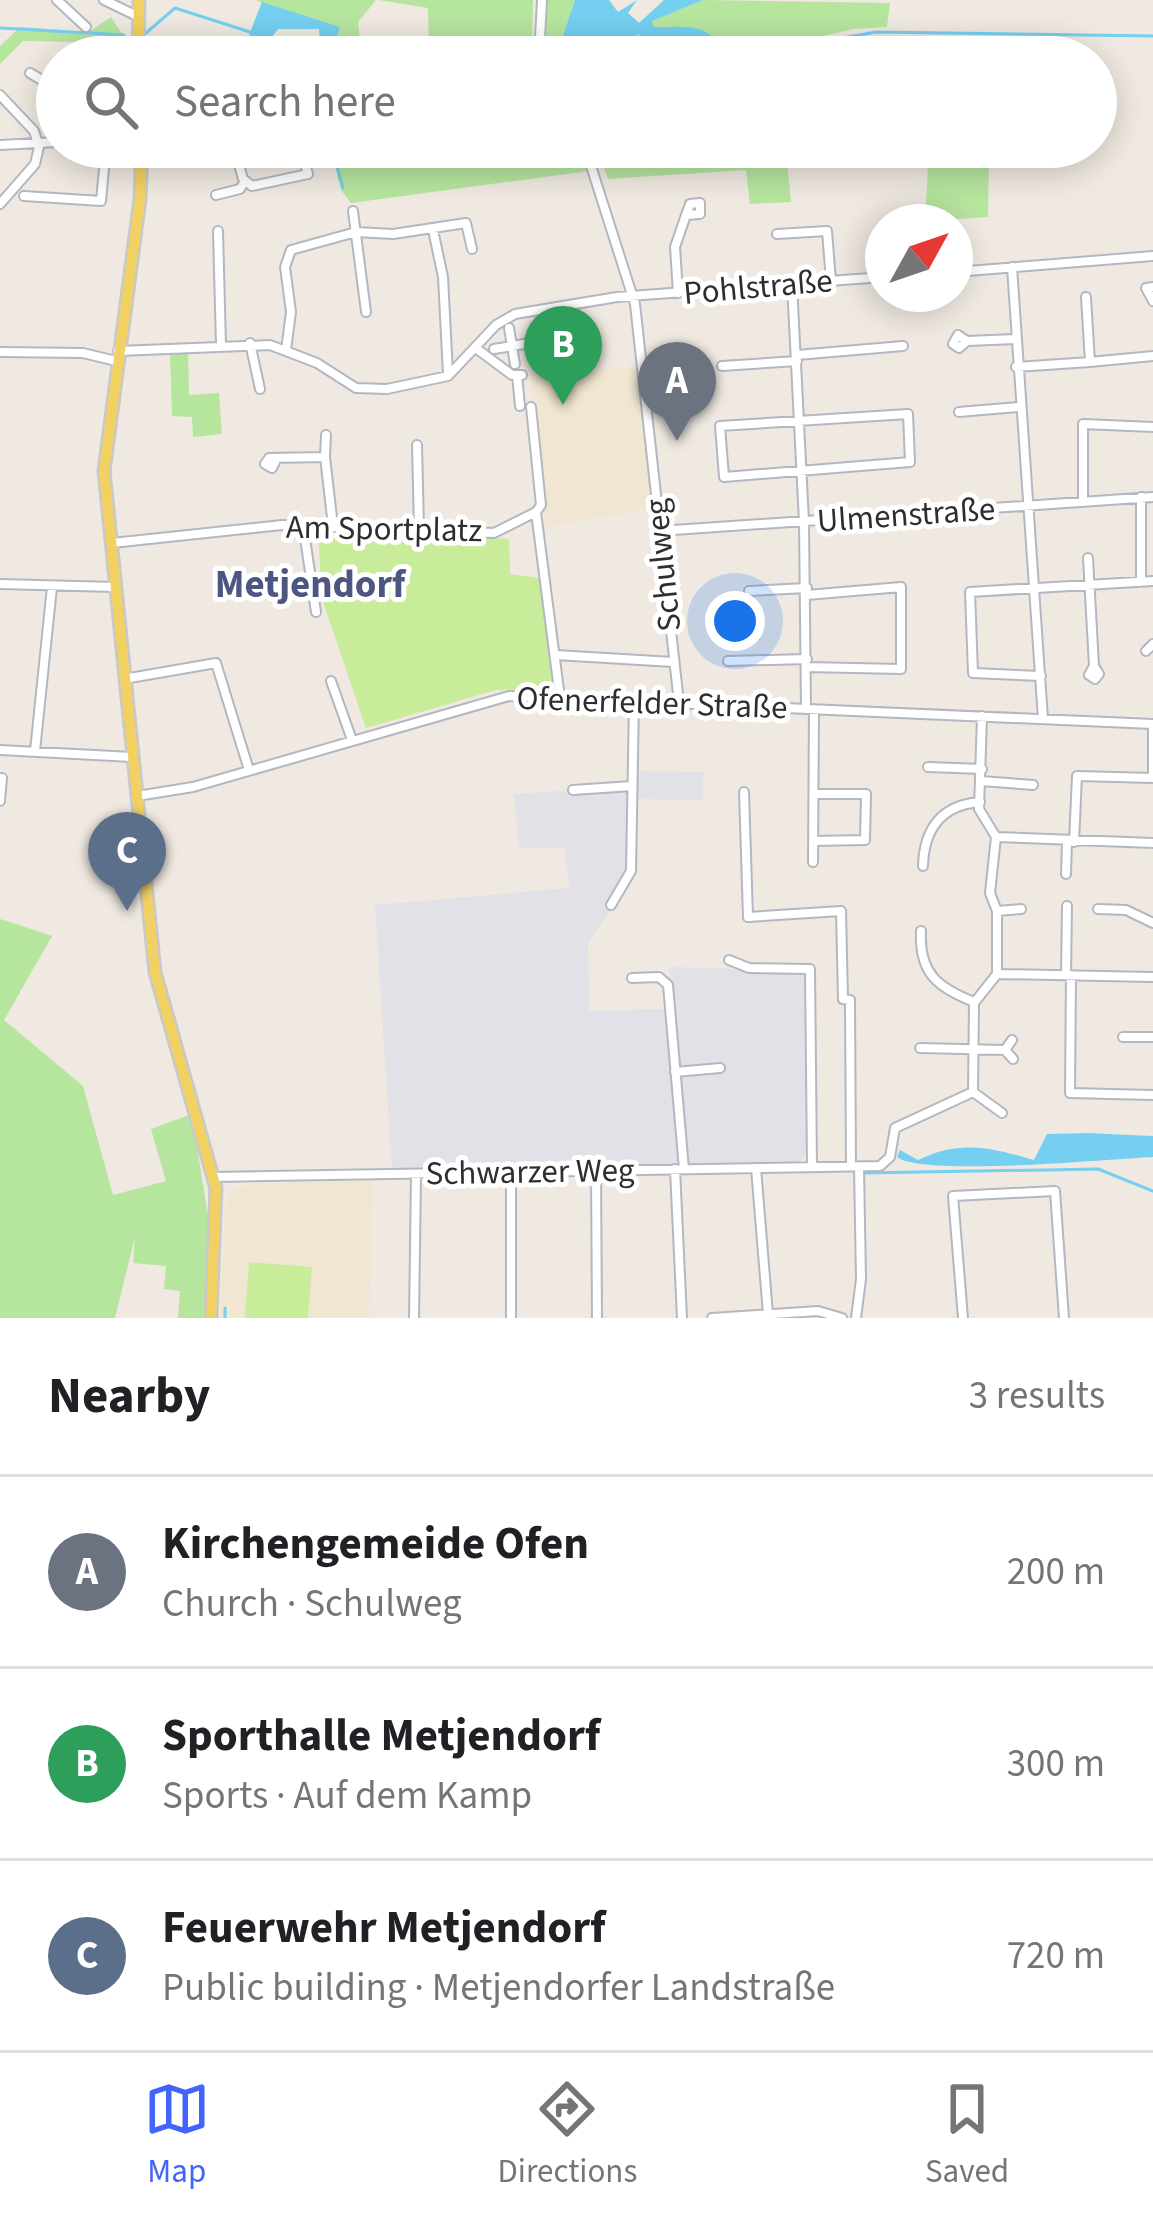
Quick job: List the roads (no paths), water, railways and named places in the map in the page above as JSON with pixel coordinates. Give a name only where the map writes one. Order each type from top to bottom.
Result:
[{"type":"main road","points":[[137,36],[139,0]]},
{"type":"main road","points":[[141,168],[104,463],[162,1007],[215,1182],[212,1318]]},
{"type":"street","points":[[58,0],[86,26]]},
{"type":"street","points":[[104,0],[137,16]]},
{"type":"street","points":[[540,36],[542,0]]},
{"type":"street","points":[[30,73],[36,77]]},
{"type":"street","points":[[0,95],[36,137]]},
{"type":"street","points":[[0,146],[36,147]]},
{"type":"street","points":[[0,204],[36,160]]},
{"type":"street","points":[[24,196],[101,201],[104,168]]},
{"type":"street","points":[[241,168],[245,181],[253,186],[308,174],[306,168]]},
{"type":"street","name":"Schulweg","points":[[592,168],[633,296],[679,703]]},
{"type":"street","points":[[216,195],[240,189],[245,181]]},
{"type":"street","points":[[353,211],[366,312]]},
{"type":"street","points":[[678,293],[674,247],[686,215]]},
{"type":"street","points":[[286,350],[291,311],[286,256],[356,232],[469,224],[472,249]]},
{"type":"street","points":[[0,352],[117,356],[250,343],[286,350],[362,390],[448,376],[443,277],[433,230]]},
{"type":"street","points":[[218,231],[221,345]]},
{"type":"street","points":[[777,234],[827,232],[831,281]]},
{"type":"street","points":[[973,270],[1153,256]]},
{"type":"street","points":[[1012,267],[1043,718]]},
{"type":"street","name":"Pohlstraße","points":[[448,376],[496,325],[515,314],[633,296],[865,278]]},
{"type":"street","points":[[792,284],[803,470],[813,862]]},
{"type":"street","points":[[1153,287],[1146,288],[1153,301]]},
{"type":"street","points":[[1086,297],[1090,362]]},
{"type":"street","points":[[508,328],[541,505],[536,512],[560,698]]},
{"type":"street","points":[[967,341],[1015,339]]},
{"type":"street","points":[[250,343],[260,389]]},
{"type":"street","points":[[494,349],[530,343]]},
{"type":"street","points":[[722,366],[903,346]]},
{"type":"street","points":[[477,349],[518,371]]},
{"type":"street","points":[[1016,367],[1153,356]]},
{"type":"street","points":[[959,412],[1019,407]]},
{"type":"street","points":[[908,414],[910,462],[803,470],[724,477],[720,426],[908,414]]},
{"type":"street","points":[[1083,501],[1083,424],[1153,427]]},
{"type":"street","points":[[326,435],[333,526]]},
{"type":"street","points":[[417,445],[418,528]]},
{"type":"street","points":[[275,462],[325,457]]},
{"type":"street","name":"Ulmenstraße","points":[[659,530],[1153,496]]},
{"type":"street","points":[[1141,497],[1141,582]]},
{"type":"street","name":"Am Sportplatz","points":[[110,543],[303,525],[494,533],[536,512]]},
{"type":"street","points":[[303,525],[316,612]]},
{"type":"street","points":[[1088,558],[1094,666]]},
{"type":"street","points":[[1041,676],[973,673],[970,592],[1153,581]]},
{"type":"street","points":[[0,584],[115,587]]},
{"type":"street","points":[[35,752],[52,587]]},
{"type":"street","points":[[728,661],[901,670],[901,587],[749,591]]},
{"type":"street","points":[[556,656],[674,662]]},
{"type":"street","points":[[124,679],[216,663],[249,770]]},
{"type":"street","points":[[331,680],[352,740]]},
{"type":"street","name":"Ofenerfelder Straße","points":[[137,801],[488,699],[560,698],[1153,724]]},
{"type":"street","points":[[611,905],[631,871],[634,701]]},
{"type":"street","points":[[982,716],[982,821],[996,837],[1153,843]]},
{"type":"street","points":[[1066,874],[1077,776],[1153,778],[1153,724]]},
{"type":"street","points":[[0,749],[132,757]]},
{"type":"street","points":[[928,767],[982,769]]},
{"type":"street","points":[[0,800],[2,778]]},
{"type":"street","points":[[981,781],[1033,785]]},
{"type":"street","points":[[573,790],[632,786]]},
{"type":"street","points":[[744,792],[748,917],[842,911],[843,1014],[850,1013],[861,1279],[856,1318]]},
{"type":"street","points":[[813,841],[865,840],[866,794],[814,794]]},
{"type":"street","points":[[923,866],[926,835],[933,824],[957,807],[980,802]]},
{"type":"street","points":[[996,837],[990,893],[997,910],[997,974],[974,1003],[973,1092],[1002,1113]]},
{"type":"street","points":[[1067,907],[1070,1093],[1153,1095]]},
{"type":"street","points":[[997,910],[1021,909]]},
{"type":"street","points":[[1098,909],[1126,910],[1153,923]]},
{"type":"street","points":[[921,931],[919,953],[928,973],[951,994],[974,1003]]},
{"type":"street","points":[[729,960],[749,968],[806,967],[812,973],[812,1166]]},
{"type":"street","points":[[997,974],[1153,977]]},
{"type":"street","points":[[632,977],[659,977],[668,985],[680,1169],[682,1318]]},
{"type":"street","points":[[1123,1036],[1153,1036]]},
{"type":"street","points":[[1005,1050],[1012,1040]]},
{"type":"street","points":[[920,1048],[1005,1050],[1013,1059]]},
{"type":"street","points":[[675,1072],[720,1068]]},
{"type":"street","name":"Schwarzer Weg","points":[[215,1182],[886,1163],[895,1128],[973,1092]]},
{"type":"street","points":[[756,1168],[768,1314]]},
{"type":"street","points":[[596,1171],[597,1318]]},
{"type":"street","points":[[511,1173],[512,1318]]},
{"type":"street","points":[[414,1318],[416,1175]]},
{"type":"street","points":[[963,1318],[953,1196],[1055,1191],[1064,1318]]},
{"type":"street","points":[[712,1318],[818,1311],[842,1318]]},
{"type":"water","points":[[575,0],[609,0],[618,12],[637,0],[628,13],[639,23],[664,0],[703,0],[652,21],[653,27],[684,27],[711,36],[638,34],[563,36]]},
{"type":"water","points":[[262,2],[340,27],[337,36],[320,36],[319,29],[249,35]]},
{"type":"water","points":[[1047,1134],[1153,1136],[1153,1157],[942,1166],[897,1157],[900,1150],[918,1160],[948,1149],[976,1148],[1034,1160]]},
{"type":"waterway","points":[[146,33],[175,8],[250,32]]},
{"type":"waterway","points":[[0,28],[124,35]]},
{"type":"waterway","points":[[854,36],[876,32],[1153,36]]},
{"type":"waterway","points":[[338,168],[343,188]]},
{"type":"waterway","points":[[863,1173],[1098,1169],[1153,1191]]},
{"type":"waterway","points":[[225,1308],[225,1318]]},
{"type":"place","name":"Sporthalle Metjendorf","points":[[563,405]]},
{"type":"place","name":"Kirchengemeide Ofen","points":[[677,441]]},
{"type":"place","name":"Feuerwehr Metjendorf","points":[[127,911]]},
{"type":"district","name":"Metjendorf","points":[[310,585]]}]
